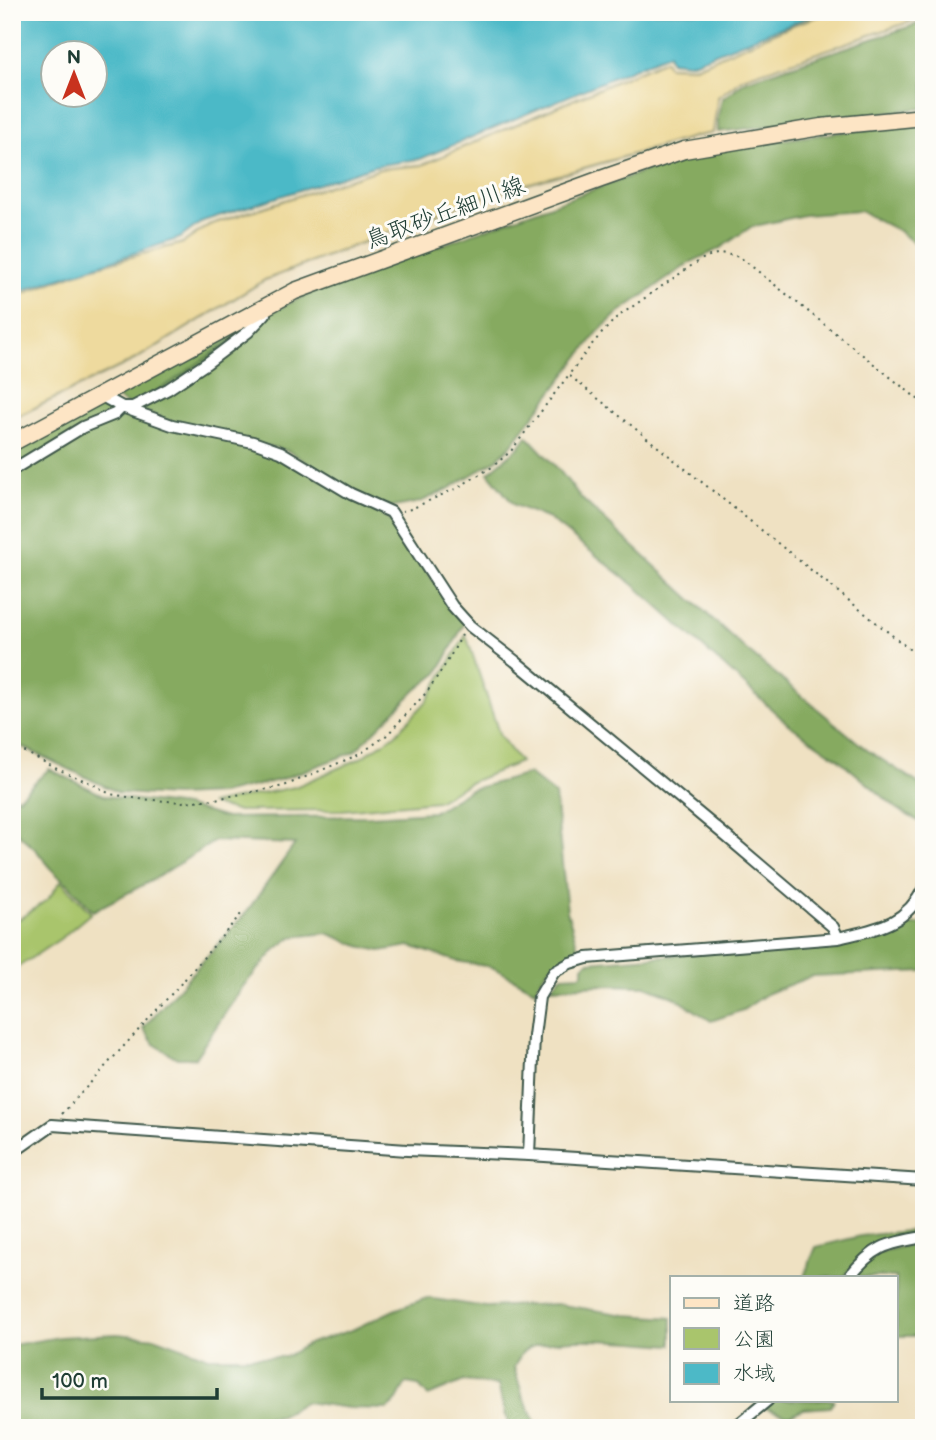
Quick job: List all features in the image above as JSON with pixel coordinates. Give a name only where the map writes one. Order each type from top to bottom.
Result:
[{"type":"main road","name":"鳥取砂丘細川線","points":[[12,443],[295,291],[684,150],[821,127],[924,117]]},
{"type":"street","points":[[12,470],[83,427],[115,414],[122,407],[133,407],[168,389],[248,332],[265,314]]},
{"type":"street","points":[[102,396],[122,407],[172,425],[253,442],[281,452],[351,494],[391,512],[452,606],[470,626],[808,905],[833,927],[838,938]]},
{"type":"street","points":[[528,1155],[534,1036],[539,997],[554,972],[587,958],[838,938],[892,924],[918,901],[924,888]]},
{"type":"street","points":[[12,1153],[52,1125],[407,1150],[924,1180]]},
{"type":"street","points":[[850,1276],[877,1249],[897,1241],[924,1237]]},
{"type":"street","points":[[734,1428],[766,1402]]},
{"type":"path","points":[[391,512],[411,509],[428,502],[492,467],[511,451],[593,343],[616,318],[691,265],[720,253],[740,257],[770,279],[924,404]]},
{"type":"path","points":[[569,375],[924,661]]},
{"type":"path","points":[[12,745],[57,769],[93,783],[110,794],[140,799],[183,802],[285,786],[360,754],[387,735],[427,692],[470,626]]},
{"type":"path","points":[[52,1125],[242,913]]},
{"type":"path","points":[[601,1424],[670,1428]]},
{"type":"green space","points":[[924,22],[924,108],[718,132],[722,99],[745,81]]},
{"type":"green space","points":[[924,122],[924,251],[899,231],[860,211],[804,215],[751,227],[719,249],[691,262],[618,313],[598,332],[509,448],[496,460],[448,489],[420,502],[394,507],[372,502],[288,451],[175,423],[135,408],[269,313],[312,292],[686,156],[746,144]]},
{"type":"green space","points":[[261,317],[203,364],[130,406],[117,397],[119,394]]},
{"type":"green space","points":[[102,405],[118,409],[12,469],[12,450],[90,408]]},
{"type":"green space","points":[[122,411],[270,451],[379,512],[395,525],[464,624],[438,673],[416,690],[354,752],[279,780],[221,794],[175,796],[119,793],[12,742],[12,473]]},
{"type":"green space","points":[[527,436],[582,499],[744,648],[867,750],[924,787],[924,824],[900,811],[836,757],[788,724],[634,585],[549,519],[514,505],[488,473],[519,447]]},
{"type":"green space","points":[[466,635],[500,736],[520,762],[469,783],[437,801],[342,810],[235,811],[210,804],[295,787],[359,759],[395,735],[427,701]]},
{"type":"green space","points":[[49,769],[105,796],[185,806],[226,818],[370,816],[433,812],[469,790],[529,774],[555,795],[567,911],[580,954],[558,961],[535,990],[492,967],[456,961],[410,946],[380,951],[327,933],[292,937],[276,949],[244,985],[195,1058],[177,1058],[154,1044],[143,1028],[245,914],[295,844],[215,841],[153,880],[93,911],[12,828],[12,796],[18,798]]},
{"type":"green space","points":[[61,881],[91,913],[60,939],[12,971],[12,924],[48,899]]},
{"type":"green space","points":[[924,924],[924,971],[812,976],[768,993],[743,1010],[711,1021],[674,997],[646,986],[550,988],[562,976],[581,975],[583,966],[588,962],[858,941],[875,937],[897,926]]},
{"type":"green space","points":[[924,1229],[924,1234],[897,1238],[869,1249],[845,1276],[805,1276],[816,1247],[861,1236]]},
{"type":"green space","points":[[924,1241],[924,1336],[898,1336],[898,1276],[853,1276],[876,1253]]},
{"type":"green space","points":[[427,1298],[486,1307],[556,1304],[626,1315],[670,1318],[670,1345],[571,1340],[533,1346],[522,1353],[514,1367],[523,1397],[538,1428],[511,1428],[498,1385],[464,1381],[428,1396],[418,1385],[406,1383],[397,1400],[388,1409],[349,1408],[305,1402],[279,1416],[130,1428],[107,1425],[81,1428],[12,1428],[12,1345],[60,1337],[117,1334],[157,1338],[209,1357],[285,1357],[310,1343],[352,1330]]},
{"type":"green space","points":[[772,1402],[833,1402],[830,1407],[803,1409],[789,1416],[765,1408]]},
{"type":"sand","points":[[831,12],[924,12],[924,17],[743,78],[718,97],[713,133],[478,198],[265,280],[136,359],[12,419],[12,298],[87,269],[183,243],[209,225],[380,169],[422,165],[665,60],[668,66],[695,67],[790,26]]},
{"type":"water","points":[[12,12],[821,12],[690,63],[671,61],[668,54],[420,159],[374,166],[203,221],[180,238],[12,294]]}]
